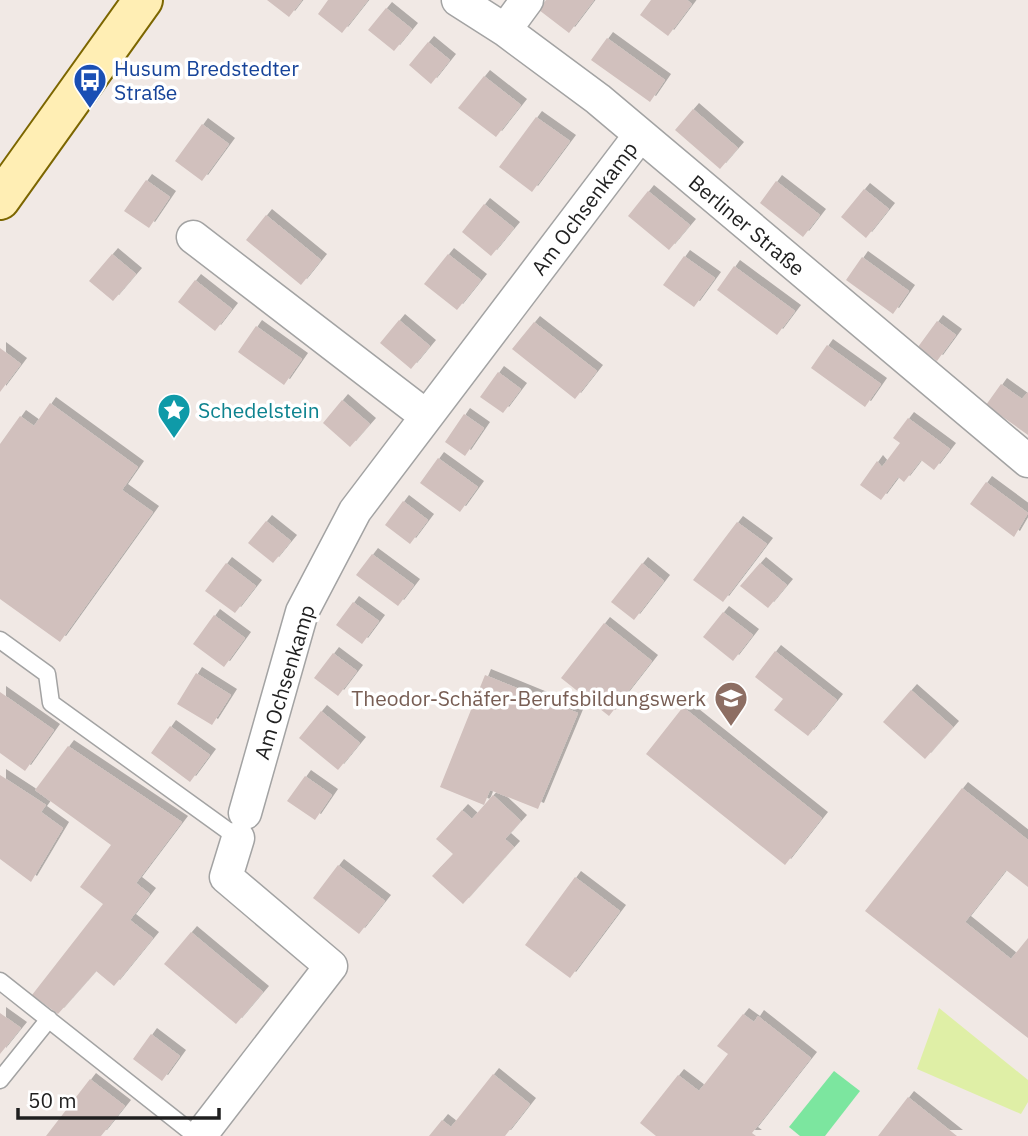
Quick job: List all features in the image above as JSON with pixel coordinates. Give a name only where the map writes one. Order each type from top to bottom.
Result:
[{"type":"main road","points":[[0,200],[143,0]]},
{"type":"street","name":"Berliner Straße","points":[[458,0],[505,30],[576,82],[1028,461]]},
{"type":"street","points":[[505,30],[527,0]]},
{"type":"street","name":"Am Ochsenkamp","points":[[198,1136],[331,966],[226,877],[302,612],[355,511],[640,135]]},
{"type":"street","points":[[193,237],[426,416]]},
{"type":"lane","points":[[0,639],[47,674],[51,703],[242,825]]},
{"type":"lane","points":[[0,981],[198,1136]]},
{"type":"lane","points":[[0,1080],[49,1019]]},
{"type":"green space","points":[[939,1008],[1028,1080],[1028,1102],[1021,1114],[917,1069]]},
{"type":"green space","points":[[834,1071],[860,1091],[825,1136],[800,1136],[789,1127]]},
{"type":"building","points":[[267,0],[302,0],[289,17]]},
{"type":"building","points":[[328,0],[368,0],[342,33],[318,14]]},
{"type":"building","points":[[546,0],[594,0],[569,33],[539,10]]},
{"type":"building","points":[[651,0],[687,0],[692,4],[668,36],[640,15]]},
{"type":"building","points":[[386,8],[412,29],[394,51],[368,30]]},
{"type":"building","points":[[607,38],[665,80],[650,102],[591,60]]},
{"type":"building","points":[[428,42],[450,60],[431,84],[409,65]]},
{"type":"building","points":[[484,76],[521,105],[496,137],[458,108]]},
{"type":"building","points":[[693,109],[738,148],[720,169],[675,130]]},
{"type":"building","points":[[536,117],[570,141],[532,192],[499,167]]},
{"type":"building","points":[[202,124],[229,144],[202,181],[175,161]]},
{"type":"building","points":[[146,180],[170,197],[149,228],[124,211]]},
{"type":"building","points":[[776,181],[820,215],[803,237],[760,203]]},
{"type":"building","points":[[864,189],[889,209],[866,238],[841,217]]},
{"type":"building","points":[[648,191],[690,225],[669,250],[628,216]]},
{"type":"building","points":[[484,204],[514,228],[491,256],[462,232]]},
{"type":"building","points":[[266,215],[321,260],[301,285],[246,240]]},
{"type":"building","points":[[112,254],[136,274],[113,301],[89,281]]},
{"type":"building","points":[[448,254],[481,280],[457,310],[424,284]]},
{"type":"building","points":[[684,256],[715,278],[694,307],[663,285]]},
{"type":"building","points":[[862,257],[909,291],[893,314],[846,280]]},
{"type":"building","points":[[734,266],[795,311],[777,335],[717,290]]},
{"type":"building","points":[[195,280],[232,309],[215,331],[178,302]]},
{"type":"building","points":[[399,320],[430,346],[411,369],[380,343]]},
{"type":"building","points":[[937,321],[956,335],[937,361],[918,347]]},
{"type":"building","points":[[534,322],[597,371],[575,399],[512,349]]},
{"type":"building","points":[[256,326],[302,359],[284,385],[238,352]]},
{"type":"building","points":[[827,345],[881,384],[865,407],[811,368]]},
{"type":"building","points":[[0,348],[21,364],[0,392]]},
{"type":"building","points":[[498,372],[521,389],[503,413],[480,397]]},
{"type":"building","points":[[1001,384],[1022,399],[1028,392],[1028,435],[986,405]]},
{"type":"building","points":[[342,400],[370,424],[350,447],[323,423]]},
{"type":"building","points":[[50,403],[138,467],[122,490],[153,512],[60,642],[0,599],[0,444],[20,416],[34,426]]},
{"type":"building","points":[[464,414],[484,428],[465,456],[445,442]]},
{"type":"building","points":[[908,418],[950,449],[934,470],[921,460],[904,482],[898,477],[881,500],[860,485],[877,461],[882,467],[900,443],[893,438]]},
{"type":"building","points":[[438,458],[478,487],[460,512],[420,483]]},
{"type":"building","points":[[986,482],[1028,513],[1014,537],[970,504]]},
{"type":"building","points":[[403,501],[428,520],[410,544],[385,525]]},
{"type":"building","points":[[266,521],[291,541],[273,563],[248,543]]},
{"type":"building","points":[[737,522],[767,544],[723,602],[693,580]]},
{"type":"building","points":[[372,554],[414,585],[398,606],[356,575]]},
{"type":"building","points":[[226,563],[256,586],[235,613],[205,591]]},
{"type":"building","points":[[642,563],[664,581],[634,620],[611,602]]},
{"type":"building","points":[[760,563],[787,585],[768,608],[740,586]]},
{"type":"building","points":[[353,602],[379,621],[362,644],[336,625]]},
{"type":"building","points":[[723,612],[753,635],[733,661],[703,637]]},
{"type":"building","points":[[214,615],[245,638],[224,667],[193,644]]},
{"type":"building","points":[[604,623],[652,661],[609,716],[561,678]]},
{"type":"building","points":[[775,651],[837,700],[808,736],[774,710],[783,699],[755,677]]},
{"type":"building","points":[[333,653],[357,671],[338,696],[314,678]]},
{"type":"building","points":[[196,673],[231,695],[212,725],[177,704]]},
{"type":"building","points":[[485,675],[578,713],[538,809],[490,790],[484,805],[440,787]]},
{"type":"building","points":[[911,690],[953,727],[925,759],[883,722]]},
{"type":"building","points":[[0,692],[54,730],[25,771],[0,753]]},
{"type":"building","points":[[683,707],[822,818],[785,865],[646,754]]},
{"type":"building","points":[[321,711],[360,743],[338,770],[299,738]]},
{"type":"building","points":[[170,726],[210,755],[190,782],[151,753]]},
{"type":"building","points":[[68,746],[182,822],[136,883],[150,894],[130,920],[153,938],[114,986],[96,971],[58,1014],[32,995],[103,904],[80,887],[111,845],[35,790]]},
{"type":"building","points":[[0,775],[46,805],[41,812],[63,828],[31,882],[0,859]]},
{"type":"building","points":[[305,776],[332,795],[315,820],[287,801]]},
{"type":"building","points":[[962,788],[1028,840],[1028,887],[1006,870],[965,922],[1011,959],[1028,938],[1028,1038],[865,911]]},
{"type":"building","points":[[493,795],[521,821],[505,839],[514,847],[463,904],[432,876],[453,854],[436,839],[462,810],[472,819]]},
{"type":"building","points":[[338,865],[385,901],[359,934],[313,898]]},
{"type":"building","points":[[575,877],[620,911],[570,978],[525,945]]},
{"type":"building","points":[[191,932],[263,992],[236,1024],[164,964]]},
{"type":"building","points":[[0,1013],[21,1028],[0,1054]]},
{"type":"building","points":[[743,1014],[754,1022],[758,1016],[811,1058],[752,1133],[756,1136],[656,1136],[640,1123],[678,1075],[699,1091],[728,1054],[717,1046]]},
{"type":"building","points":[[151,1034],[180,1056],[162,1081],[133,1059]]},
{"type":"building","points":[[493,1074],[530,1104],[505,1136],[429,1136],[442,1120],[451,1127]]},
{"type":"building","points":[[90,1079],[125,1106],[101,1136],[46,1136]]},
{"type":"building","points":[[908,1097],[957,1136],[878,1136]]},
{"type":"place","name":"Husum Bredstedter Straße","points":[[90,110]]},
{"type":"place","name":"Schedelstein","points":[[174,440]]},
{"type":"place","name":"Theodor-Schäfer-Berufsbildungswerk","points":[[731,728]]}]
